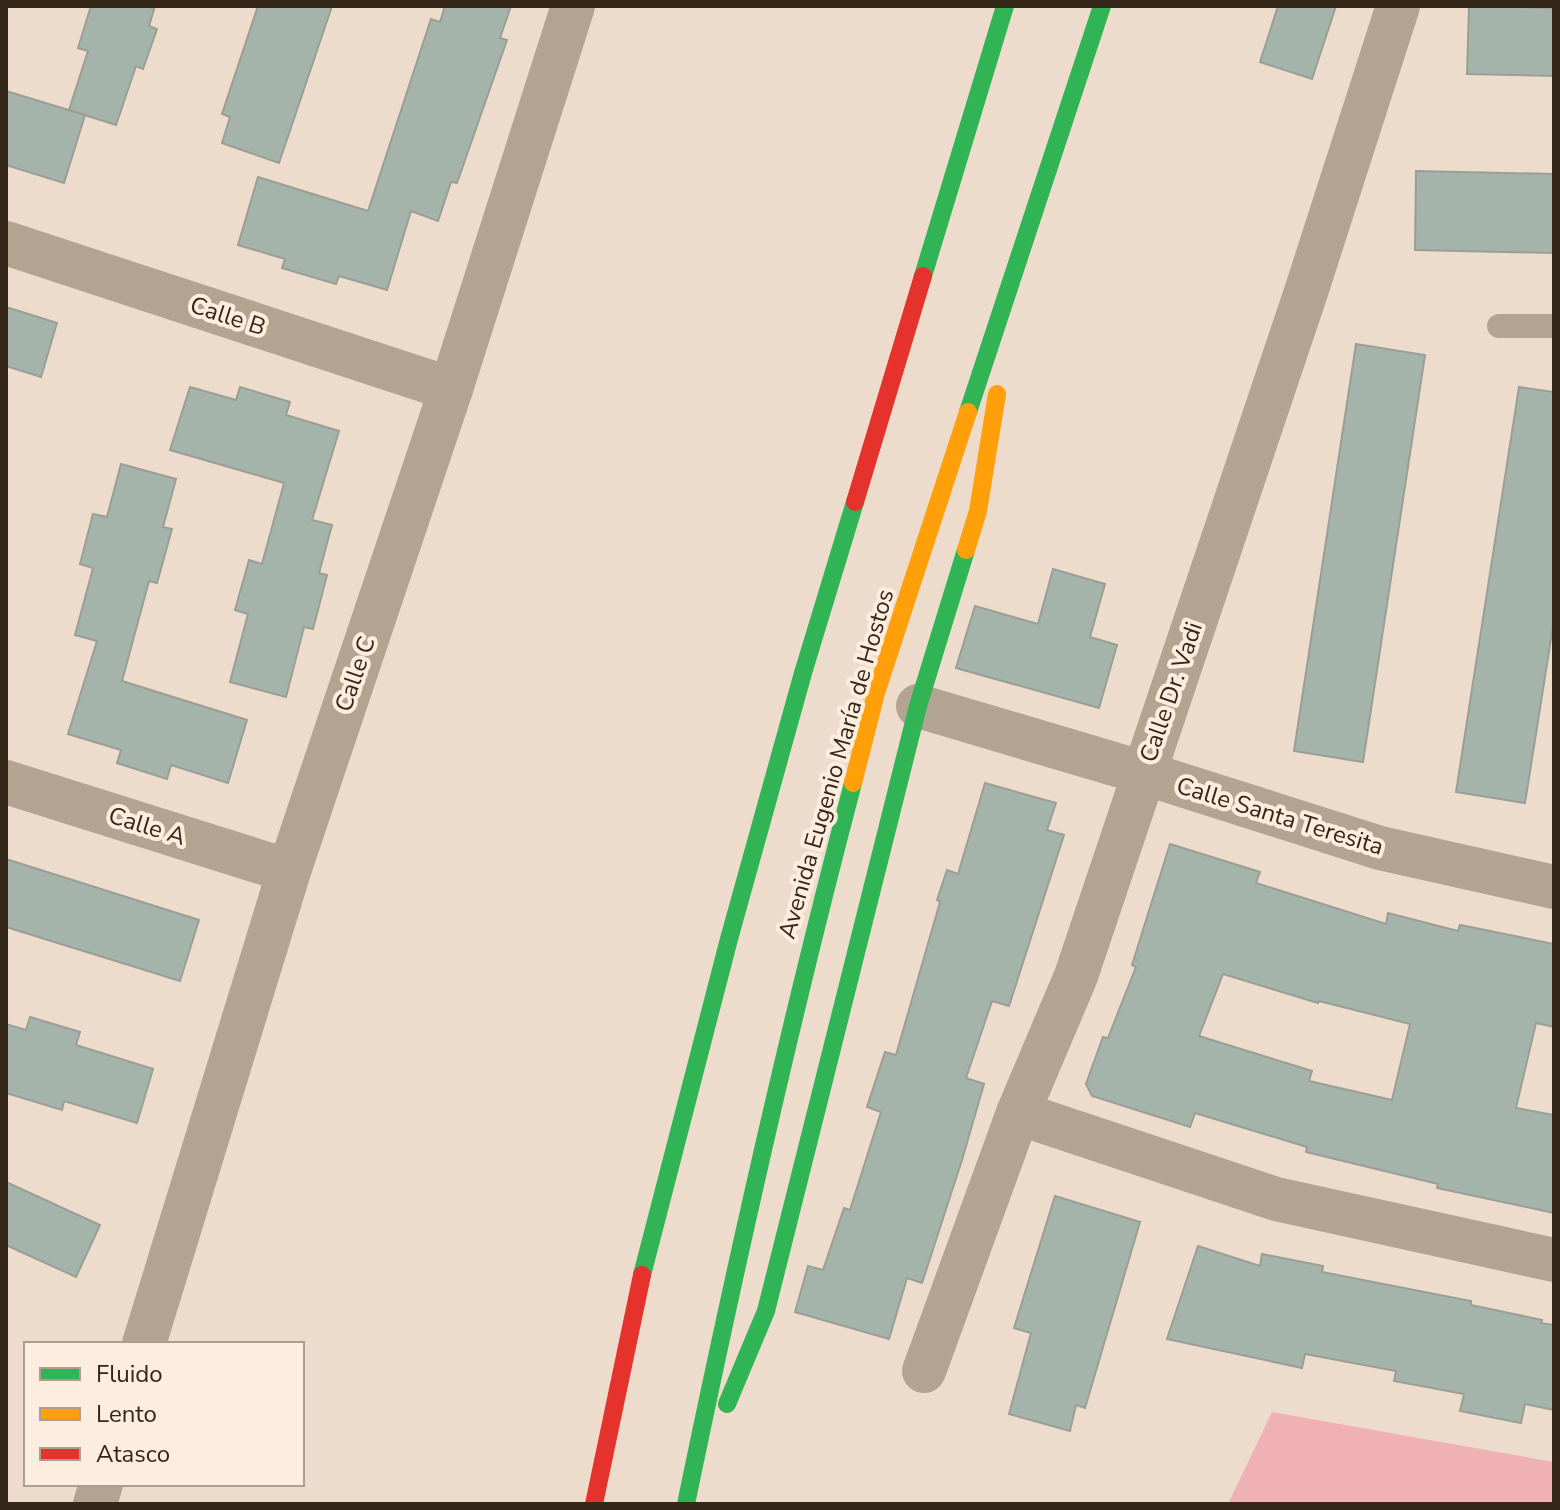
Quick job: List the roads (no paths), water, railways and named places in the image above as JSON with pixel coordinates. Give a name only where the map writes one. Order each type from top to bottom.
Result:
[{"type":"highway","points":[[594,1504],[648,1246],[733,924],[807,658],[1005,6]]},
{"type":"highway","name":"Avenida Eugenio María de Hostos","points":[[686,1503],[725,1314],[800,985],[876,693],[1102,6]]},
{"type":"highway","points":[[686,1503],[766,1311],[918,706],[978,511],[1020,256]]},
{"type":"street","name":"Calle C","points":[[145,1342],[289,871],[451,389],[573,6]]},
{"type":"street","name":"Calle Dr. Vadi","points":[[924,1371],[1018,1113],[1076,976],[1306,292],[1398,6]]},
{"type":"street","name":"Calle B","points":[[6,243],[451,389]]},
{"type":"street","name":"Calle Santa Teresita","points":[[918,706],[1380,848],[1554,887]]},
{"type":"street","name":"Calle A","points":[[6,782],[289,871]]},
{"type":"street","points":[[1018,1113],[1276,1199],[1554,1260]]},
{"type":"lane","points":[[1499,326],[1554,326]]}]
